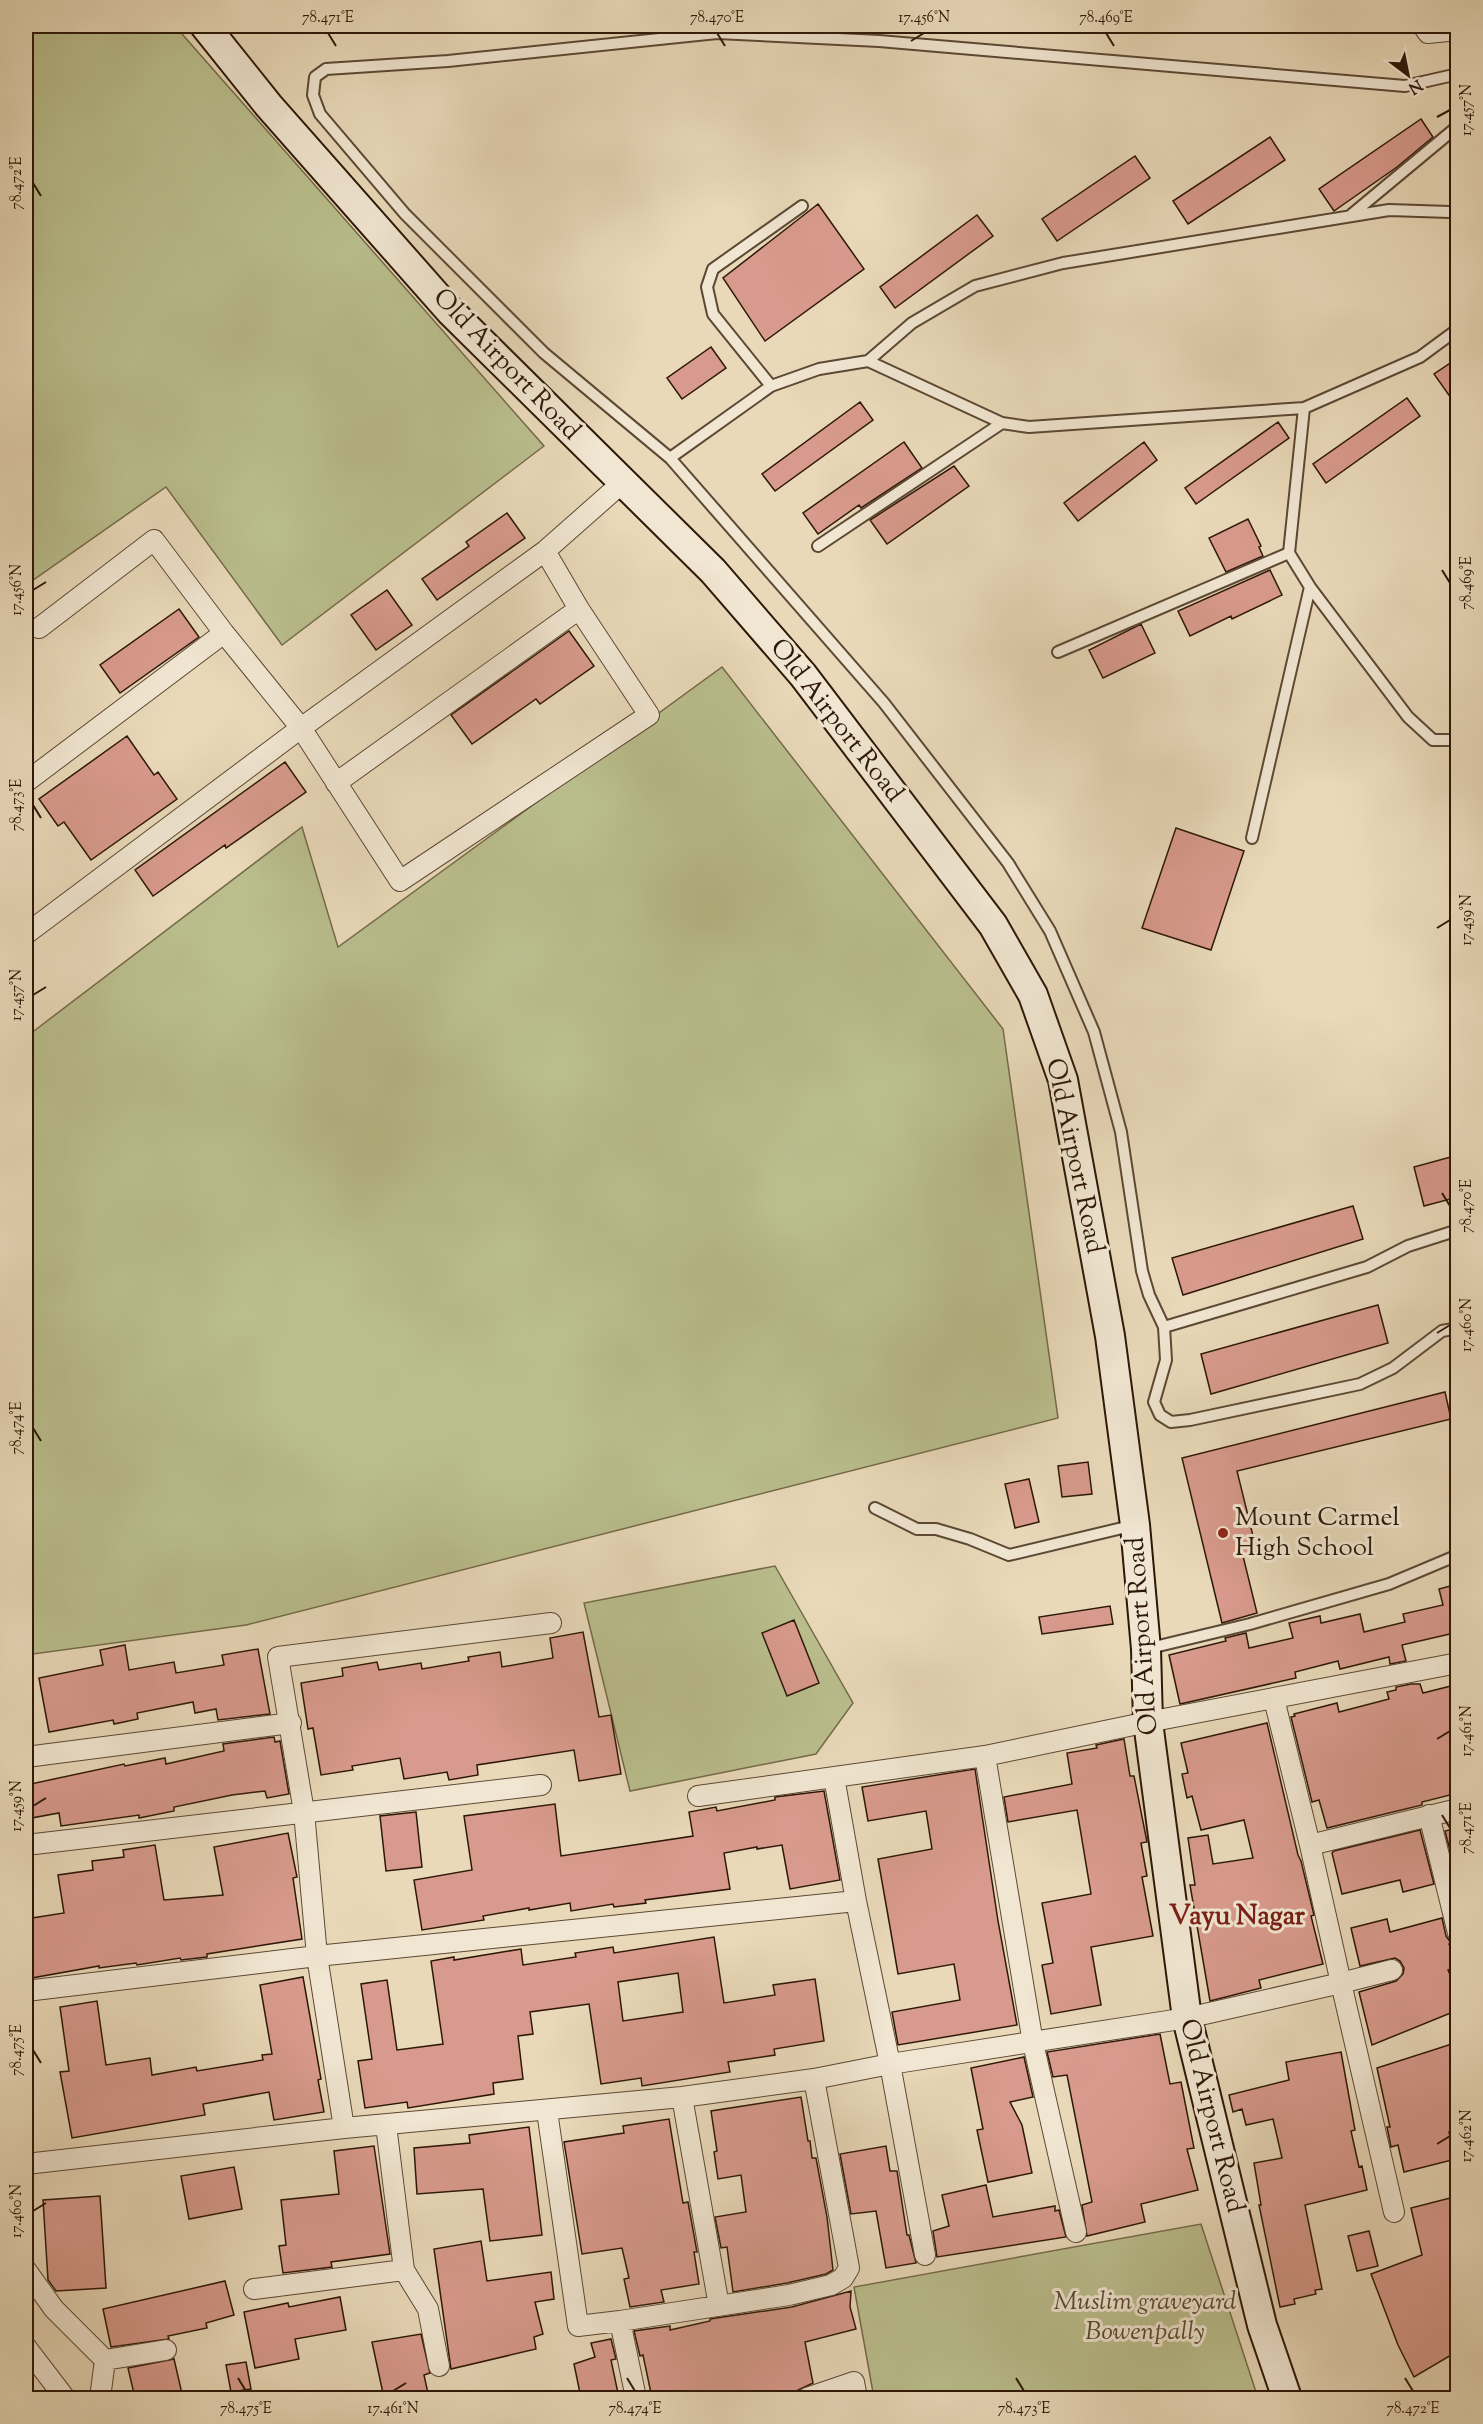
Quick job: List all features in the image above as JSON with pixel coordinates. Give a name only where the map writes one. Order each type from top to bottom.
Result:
[{"type":"main road","name":"Old Airport Road","points":[[205,26],[269,106],[450,311],[622,483],[714,571],[803,675],[993,925],[1033,995],[1063,1080],[1110,1336],[1135,1525],[1146,1649],[1149,1722],[1187,2019],[1262,2325],[1287,2398]]},
{"type":"street","points":[[1423,26],[1428,33],[1458,30]]},
{"type":"street","points":[[26,934],[301,728],[545,551],[622,483]]},
{"type":"street","points":[[39,628],[154,540],[224,633],[301,728],[400,881],[649,715],[579,609],[545,551]]},
{"type":"street","points":[[336,783],[579,609]]},
{"type":"street","points":[[26,782],[224,633]]},
{"type":"street","points":[[344,2128],[317,1956],[304,1812],[291,1723],[278,1657],[551,1623]]},
{"type":"street","points":[[698,1796],[985,1756],[1458,1663]]},
{"type":"street","points":[[1274,1699],[1394,2212]]},
{"type":"street","points":[[26,1758],[291,1723]]},
{"type":"street","points":[[985,1756],[1033,2043],[1076,2232]]},
{"type":"street","points":[[834,1777],[925,2255]]},
{"type":"street","points":[[26,1845],[541,1785]]},
{"type":"street","points":[[1310,1845],[1458,1809]]},
{"type":"street","points":[[1429,1815],[1458,1933]]},
{"type":"street","points":[[26,1991],[317,1956],[856,1902]]},
{"type":"street","points":[[26,2164],[344,2128],[682,2097],[814,2079],[890,2064],[1187,2019],[1392,1970]]},
{"type":"street","points":[[547,2111],[578,2326],[620,2321],[789,2295],[831,2285],[843,2278],[849,2268],[814,2079]]},
{"type":"street","points":[[682,2097],[719,2306]]},
{"type":"street","points":[[386,2125],[404,2270],[428,2309],[439,2366]]},
{"type":"street","points":[[26,2270],[54,2309],[105,2360]]},
{"type":"street","points":[[254,2289],[404,2270]]},
{"type":"street","points":[[620,2321],[636,2398]]},
{"type":"street","points":[[26,2347],[65,2398]]},
{"type":"street","points":[[105,2360],[166,2350]]},
{"type":"street","points":[[100,2398],[105,2360]]},
{"type":"street","points":[[807,2398],[854,2382],[857,2398]]},
{"type":"lane","points":[[1458,74],[1405,86],[879,41],[717,33],[448,61],[326,69],[315,77],[312,95],[320,114],[405,214],[544,353],[670,458],[884,703],[1008,863],[1050,931],[1094,1032],[1121,1132],[1142,1271],[1149,1295],[1164,1327],[1166,1360],[1154,1402],[1160,1415],[1171,1422],[1208,1417],[1360,1384],[1393,1368],[1442,1331],[1458,1328]]},
{"type":"lane","points":[[1350,216],[1458,126]]},
{"type":"lane","points":[[771,386],[713,314],[707,287],[713,269],[802,206]]},
{"type":"lane","points":[[670,458],[771,386],[819,369],[868,361],[912,323],[975,286],[1063,263],[1389,210],[1450,212],[1458,215]]},
{"type":"lane","points":[[868,361],[1002,423],[1029,427],[1304,408],[1420,357],[1458,329]]},
{"type":"lane","points":[[1304,408],[1289,553],[1310,587],[1408,717],[1433,741],[1458,740]]},
{"type":"lane","points":[[818,546],[1002,423]]},
{"type":"lane","points":[[1058,652],[1289,553]]},
{"type":"lane","points":[[1252,838],[1310,587]]},
{"type":"lane","points":[[1164,1327],[1367,1267],[1408,1246],[1458,1230]]},
{"type":"lane","points":[[874,1508],[917,1528],[936,1529],[970,1539],[1009,1555],[1135,1525]]},
{"type":"lane","points":[[1146,1649],[1250,1624],[1389,1584],[1458,1555]]},
{"type":"green space","points":[[26,26],[175,26],[544,446],[282,645],[166,487],[26,585]]},
{"type":"green space","points":[[722,667],[1003,1029],[1058,1418],[246,1625],[26,1655],[26,1037],[302,827],[338,947]]},
{"type":"green space","points":[[775,1566],[853,1703],[816,1754],[630,1791],[584,1603]]},
{"type":"green space","name":"Muslim graveyard Bowenpally","points":[[1201,2224],[1258,2398],[874,2398],[854,2287]]},
{"type":"building","points":[[1421,119],[1433,137],[1397,167],[1334,211],[1319,189]]},
{"type":"building","points":[[1270,137],[1285,160],[1188,224],[1173,201]]},
{"type":"building","points":[[1135,156],[1150,178],[1057,241],[1042,219]]},
{"type":"building","points":[[818,204],[864,269],[765,341],[723,278]]},
{"type":"building","points":[[977,215],[993,236],[895,308],[880,287]]},
{"type":"building","points":[[711,347],[726,368],[682,399],[667,378]]},
{"type":"building","points":[[1458,358],[1458,408],[1434,374]]},
{"type":"building","points":[[1407,398],[1420,416],[1326,483],[1313,464]]},
{"type":"building","points":[[860,402],[873,420],[775,491],[762,474]]},
{"type":"building","points":[[1278,422],[1289,438],[1196,504],[1185,488]]},
{"type":"building","points":[[904,442],[922,468],[861,508],[859,505],[818,534],[803,513]]},
{"type":"building","points":[[1144,442],[1157,460],[1078,521],[1064,503]]},
{"type":"building","points":[[954,466],[969,486],[887,544],[870,520]]},
{"type":"building","points":[[507,513],[525,538],[437,600],[422,579],[469,546],[466,542]]},
{"type":"building","points":[[1248,519],[1261,546],[1259,547],[1263,556],[1226,572],[1209,538]]},
{"type":"building","points":[[1270,570],[1282,595],[1190,636],[1178,611]]},
{"type":"building","points":[[387,590],[412,625],[376,650],[351,615]]},
{"type":"building","points":[[179,609],[199,637],[120,693],[100,665]]},
{"type":"building","points":[[1141,624],[1155,653],[1103,678],[1089,650]]},
{"type":"building","points":[[569,631],[594,666],[540,704],[536,699],[472,744],[451,715]]},
{"type":"building","points":[[127,736],[154,775],[158,772],[177,799],[91,860],[64,822],[58,826],[39,799]]},
{"type":"building","points":[[285,762],[306,792],[153,896],[135,870]]},
{"type":"building","points":[[1176,828],[1244,851],[1211,950],[1142,928]]},
{"type":"building","points":[[1458,1155],[1458,1197],[1424,1206],[1414,1167]]},
{"type":"building","points":[[1353,1206],[1363,1239],[1183,1295],[1172,1258]]},
{"type":"building","points":[[1378,1305],[1388,1343],[1211,1394],[1201,1354]]},
{"type":"building","points":[[1445,1392],[1451,1419],[1237,1471],[1257,1552],[1243,1556],[1257,1613],[1222,1623],[1182,1458]]},
{"type":"building","points":[[1088,1462],[1092,1494],[1062,1497],[1058,1466]]},
{"type":"building","points":[[1029,1479],[1039,1522],[1015,1528],[1005,1484]]},
{"type":"building","points":[[1458,1584],[1458,1639],[1451,1640],[1450,1634],[1402,1645],[1406,1661],[1390,1664],[1389,1657],[1340,1669],[1338,1661],[1295,1672],[1296,1678],[1180,1704],[1169,1655],[1226,1641],[1225,1638],[1246,1633],[1249,1648],[1293,1638],[1289,1623],[1320,1616],[1321,1623],[1360,1614],[1364,1632],[1405,1622],[1403,1614],[1443,1605],[1439,1589]]},
{"type":"building","points":[[1110,1606],[1113,1624],[1042,1634],[1039,1617]]},
{"type":"building","points":[[794,1620],[819,1683],[787,1696],[762,1633]]},
{"type":"building","points":[[583,1632],[599,1717],[611,1715],[621,1774],[579,1781],[574,1750],[477,1765],[478,1775],[449,1780],[447,1772],[404,1779],[400,1758],[352,1766],[353,1770],[321,1775],[313,1728],[308,1729],[301,1683],[343,1676],[342,1668],[377,1662],[379,1670],[421,1663],[422,1669],[469,1661],[468,1657],[500,1652],[502,1667],[553,1658],[550,1638]]},
{"type":"building","points":[[125,1645],[129,1670],[174,1662],[176,1673],[224,1665],[222,1655],[258,1649],[270,1714],[218,1720],[216,1709],[195,1713],[193,1702],[137,1713],[138,1719],[114,1724],[113,1720],[49,1732],[39,1678],[103,1665],[100,1650]]},
{"type":"building","points":[[1420,1684],[1423,1693],[1455,1685],[1458,1698],[1458,1793],[1422,1802],[1422,1805],[1327,1828],[1319,1800],[1312,1802],[1291,1717],[1295,1716],[1294,1714],[1337,1703],[1339,1712],[1389,1699],[1387,1692],[1396,1690],[1396,1687]]},
{"type":"building","points":[[1267,1723],[1314,1915],[1311,1916],[1323,1964],[1259,1980],[1261,1988],[1210,2001],[1190,1885],[1195,1885],[1188,1838],[1208,1835],[1213,1864],[1253,1858],[1244,1820],[1201,1830],[1192,1796],[1187,1798],[1182,1774],[1188,1773],[1181,1743]]},
{"type":"building","points":[[274,1737],[275,1742],[280,1741],[289,1794],[267,1798],[265,1791],[232,1795],[174,1807],[174,1811],[139,1818],[139,1815],[61,1826],[59,1813],[26,1819],[26,1785],[124,1764],[125,1766],[165,1758],[166,1764],[224,1751],[223,1744]]},
{"type":"building","points":[[1124,1739],[1130,1776],[1134,1776],[1147,1842],[1141,1843],[1147,1876],[1142,1877],[1153,1936],[1091,1947],[1101,2005],[1051,2014],[1042,1965],[1053,1963],[1042,1903],[1091,1894],[1077,1810],[1008,1822],[1004,1797],[1072,1784],[1067,1753],[1097,1748],[1096,1745]]},
{"type":"building","points":[[975,1769],[998,1921],[1017,2025],[898,2045],[892,2012],[960,2000],[954,1964],[898,1974],[878,1859],[932,1849],[926,1811],[868,1821],[862,1787]]},
{"type":"building","points":[[824,1791],[840,1880],[790,1889],[782,1845],[757,1849],[757,1847],[724,1853],[730,1889],[645,1900],[646,1903],[614,1907],[613,1904],[571,1911],[570,1903],[529,1910],[529,1908],[483,1916],[484,1920],[422,1930],[414,1880],[472,1870],[464,1816],[555,1804],[561,1856],[693,1836],[689,1812],[716,1807],[717,1811],[775,1800],[775,1797]]},
{"type":"building","points":[[416,1812],[422,1867],[386,1871],[380,1816]]},
{"type":"building","points":[[1458,1828],[1458,1878],[1457,1878],[1445,1831]]},
{"type":"building","points":[[1420,1830],[1434,1884],[1403,1892],[1400,1880],[1342,1894],[1332,1853],[1334,1851]]},
{"type":"building","points":[[288,1833],[297,1877],[293,1878],[302,1939],[207,1954],[207,1957],[181,1960],[180,1958],[137,1965],[136,1963],[99,1968],[99,1966],[26,1979],[26,1919],[64,1913],[58,1875],[93,1870],[92,1861],[124,1857],[123,1850],[155,1845],[164,1900],[223,1895],[214,1847]]},
{"type":"building","points":[[1442,1918],[1446,1936],[1458,1962],[1458,1966],[1448,1970],[1458,1993],[1458,2010],[1372,2045],[1359,1992],[1396,1981],[1403,1974],[1404,1968],[1395,1958],[1360,1966],[1351,1928],[1387,1919],[1390,1932]]},
{"type":"building","points":[[714,1937],[724,2003],[775,1995],[773,1985],[815,1979],[824,2041],[774,2049],[775,2055],[728,2062],[730,2072],[642,2086],[641,2078],[601,2084],[589,2004],[530,2012],[533,2034],[518,2036],[523,2079],[493,2083],[494,2094],[408,2108],[407,2102],[365,2108],[358,2061],[372,2059],[361,1984],[387,1980],[397,2050],[443,2044],[431,1961],[454,1957],[454,1960],[521,1949],[523,1965],[576,1957],[575,1953],[613,1947],[614,1953]],"holes":[[[678,1973],[683,2012],[623,2021],[618,1982]]]},
{"type":"building","points":[[303,1977],[321,2079],[318,2080],[324,2112],[274,2120],[269,2092],[203,2104],[205,2115],[72,2138],[60,2072],[69,2071],[60,2007],[97,2001],[106,2065],[150,2058],[152,2075],[196,2067],[197,2071],[263,2060],[262,2055],[272,2054],[260,1985]]},
{"type":"building","points":[[1160,2034],[1170,2084],[1181,2082],[1194,2148],[1187,2149],[1198,2190],[1141,2204],[1145,2222],[1087,2236],[1082,2205],[1092,2202],[1067,2075],[1053,2077],[1047,2052]]},
{"type":"building","points":[[1458,2042],[1458,2115],[1453,2116],[1456,2131],[1449,2132],[1456,2159],[1404,2172],[1398,2145],[1391,2147],[1387,2127],[1390,2127],[1377,2068]]},
{"type":"building","points":[[1341,2052],[1355,2130],[1351,2131],[1367,2190],[1305,2205],[1322,2289],[1315,2290],[1316,2294],[1294,2299],[1295,2304],[1280,2307],[1259,2205],[1261,2205],[1254,2163],[1282,2158],[1273,2119],[1246,2125],[1242,2109],[1233,2112],[1229,2095],[1289,2080],[1286,2062]]},
{"type":"building","points":[[1024,2057],[1033,2097],[1010,2102],[1022,2125],[1032,2173],[988,2182],[977,2130],[983,2129],[971,2068]]},
{"type":"building","points":[[801,2097],[808,2141],[810,2141],[812,2158],[816,2158],[827,2217],[833,2270],[826,2274],[787,2283],[733,2292],[727,2247],[721,2248],[715,2217],[746,2212],[741,2175],[718,2179],[714,2152],[717,2151],[711,2111]]},
{"type":"building","points":[[669,2119],[683,2203],[688,2202],[697,2252],[694,2252],[699,2284],[661,2290],[664,2302],[630,2307],[624,2279],[629,2278],[622,2248],[582,2254],[564,2142],[624,2133],[623,2126]]},
{"type":"building","points":[[529,2127],[542,2235],[490,2241],[483,2189],[417,2194],[414,2148],[470,2143],[469,2135]]},
{"type":"building","points":[[374,2146],[390,2254],[331,2262],[332,2267],[283,2273],[279,2246],[286,2245],[281,2200],[339,2194],[334,2151]]},
{"type":"building","points":[[886,2146],[890,2171],[897,2171],[907,2235],[909,2235],[916,2263],[886,2268],[876,2211],[851,2214],[840,2154]]},
{"type":"building","points":[[234,2167],[242,2209],[189,2219],[181,2176]]},
{"type":"building","points":[[986,2185],[993,2217],[1055,2206],[1055,2211],[1059,2210],[1066,2237],[937,2257],[933,2231],[949,2226],[942,2195]]},
{"type":"building","points":[[100,2196],[106,2288],[56,2291],[48,2280],[43,2200]]},
{"type":"building","points":[[1458,2196],[1458,2351],[1414,2377],[1398,2345],[1371,2274],[1422,2255],[1411,2208]]},
{"type":"building","points":[[1369,2231],[1378,2266],[1357,2271],[1348,2236]]},
{"type":"building","points":[[481,2241],[487,2281],[551,2272],[554,2299],[535,2302],[543,2334],[534,2337],[536,2349],[451,2369],[434,2249]]},
{"type":"building","points":[[225,2281],[234,2315],[206,2323],[207,2328],[168,2336],[169,2339],[111,2347],[103,2309]]},
{"type":"building","points":[[851,2291],[850,2307],[856,2329],[805,2342],[813,2383],[798,2390],[795,2398],[652,2398],[643,2355],[640,2356],[634,2331],[670,2326],[670,2330],[710,2321],[710,2319],[792,2307]]},
{"type":"building","points":[[340,2297],[346,2330],[295,2339],[299,2359],[255,2368],[244,2312],[288,2303],[289,2307]]},
{"type":"building","points":[[421,2334],[430,2373],[424,2375],[429,2398],[384,2398],[372,2342]]},
{"type":"building","points":[[611,2339],[616,2359],[611,2360],[619,2398],[581,2398],[574,2364],[595,2357],[591,2343]]},
{"type":"building","points":[[174,2359],[183,2398],[135,2398],[128,2368]]},
{"type":"building","points":[[246,2362],[251,2389],[231,2392],[226,2365]]},
{"type":"place","name":"Mount Carmel High School","points":[[1223,1533]]},
{"type":"district","name":"Vayu Nagar","points":[[1237,1917]]}]
